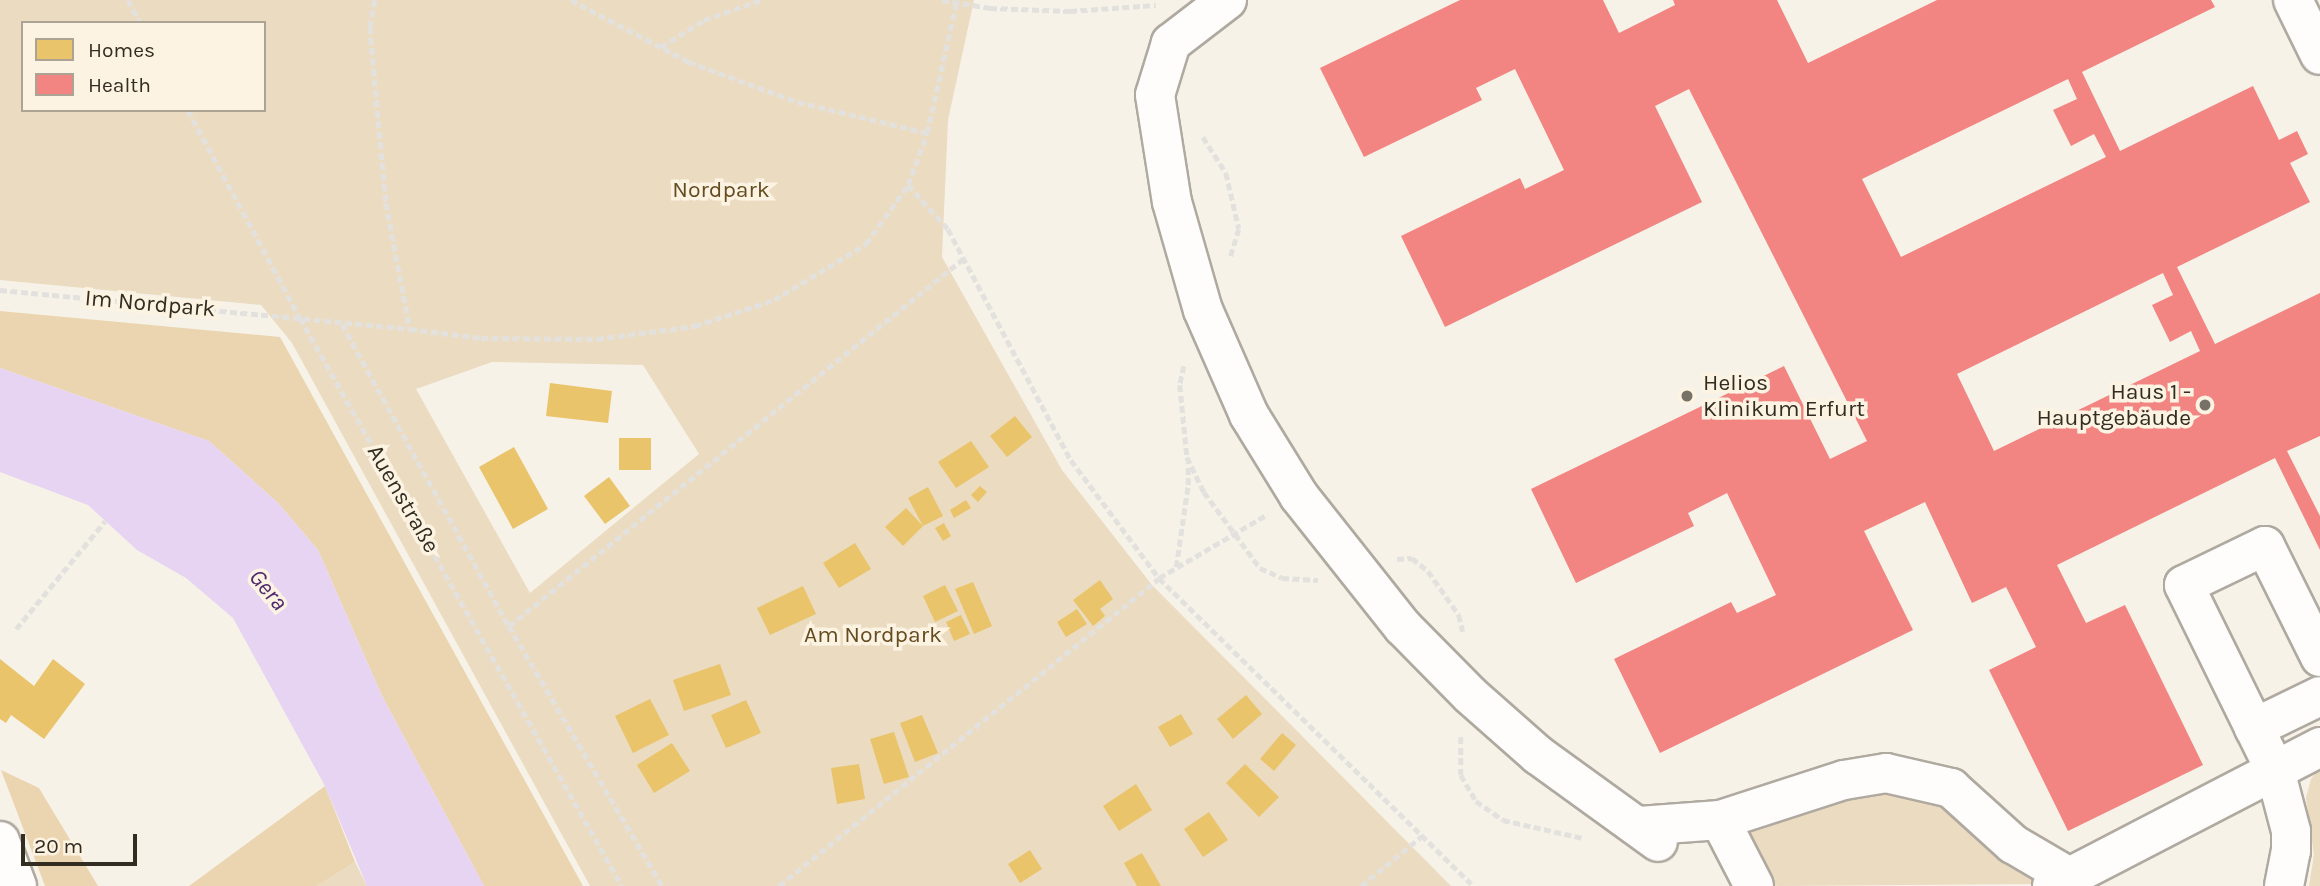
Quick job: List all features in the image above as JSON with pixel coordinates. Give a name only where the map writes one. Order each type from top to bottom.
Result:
[{"type":"street","points":[[1227,0],[1171,43],[1155,95],[1172,202],[1203,310],[1249,415],[1299,496],[1403,627],[1470,695],[1538,755],[1648,834],[1720,820],[1844,780],[1886,773],[1951,788],[2060,882],[2320,747]]},
{"type":"street","points":[[2293,0],[2320,55]]},
{"type":"street","points":[[2284,886],[2291,851],[2291,831],[2276,770],[2184,585],[2265,546],[2320,657]]},
{"type":"street","points":[[2254,728],[2320,696]]},
{"type":"street","points":[[1720,820],[1754,886]]},
{"type":"street","points":[[0,841],[17,886]]},
{"type":"path","points":[[128,0],[140,21]]},
{"type":"path","points":[[375,0],[370,27],[386,203],[410,328]]},
{"type":"path","points":[[571,0],[689,62],[798,102],[927,133]]},
{"type":"path","points":[[661,48],[704,20],[761,0]]},
{"type":"path","points":[[942,0],[990,8],[1070,11],[1159,5]]},
{"type":"path","name":"Im Nordpark","points":[[0,290],[410,328],[481,338],[597,340],[695,326],[774,300],[866,244],[908,185],[927,133],[957,1]]},
{"type":"path","name":"Auenstraße","points":[[189,112],[300,318],[622,886]]},
{"type":"path","points":[[908,185],[948,229],[1071,460],[1159,578],[1473,886]]},
{"type":"path","points":[[509,626],[963,259]]},
{"type":"path","points":[[342,323],[509,626],[662,886]]},
{"type":"path","points":[[1176,568],[1188,485],[1187,457]]},
{"type":"path","points":[[779,886],[1159,578],[1299,496]]},
{"type":"path","points":[[16,629],[105,521]]},
{"type":"path","points":[[1361,886],[1422,836]]},
{"type":"green space","points":[[0,0],[974,0],[948,120],[942,257],[1062,470],[1152,585],[1451,886],[590,886],[292,343],[261,305],[0,280]],"holes":[[[492,362],[643,365],[699,454],[530,593],[416,389]]]},
{"type":"green space","points":[[2320,766],[2320,886],[2309,886],[2314,855],[2306,798],[2311,779]]},
{"type":"green space","points":[[1874,786],[1933,796],[2011,853],[2035,884],[1762,886],[1728,828]]},
{"type":"green space","points":[[355,862],[367,886],[317,886]]},
{"type":"shaded area","points":[[0,311],[280,337],[583,886],[484,886],[382,696],[318,550],[278,503],[209,441],[0,368]]},
{"type":"shaded area","points":[[1,770],[39,788],[98,886],[45,886]]},
{"type":"shaded area","points":[[325,786],[355,862],[317,886],[189,886]]},
{"type":"water","name":"Gera","points":[[0,368],[209,441],[278,503],[318,550],[382,696],[484,886],[367,886],[325,786],[233,618],[186,578],[137,550],[88,505],[0,472]]},
{"type":"building: Homes","points":[[550,383],[612,391],[608,423],[546,416]]},
{"type":"building: Homes","points":[[1015,416],[1032,437],[1007,457],[990,436]]},
{"type":"building: Homes","points":[[619,438],[651,438],[651,470],[619,470]]},
{"type":"building: Homes","points":[[971,441],[989,467],[956,488],[938,462]]},
{"type":"building: Homes","points":[[514,447],[548,509],[513,529],[479,467]]},
{"type":"building: Homes","points":[[609,477],[630,506],[605,524],[584,496]]},
{"type":"building: Homes","points":[[980,486],[987,492],[978,502],[971,495]]},
{"type":"building: Homes","points":[[928,487],[943,516],[923,526],[908,498]]},
{"type":"building: Homes","points":[[966,500],[971,508],[954,518],[950,510]]},
{"type":"building: Homes","points":[[906,508],[923,526],[903,546],[885,527]]},
{"type":"building: Homes","points":[[944,523],[951,536],[943,541],[935,528]]},
{"type":"building: Homes","points":[[855,543],[871,569],[839,588],[823,563]]},
{"type":"building: Homes","points":[[1100,580],[1113,599],[1100,609],[1105,616],[1093,626],[1073,600]]},
{"type":"building: Homes","points":[[973,582],[992,626],[974,634],[955,589]]},
{"type":"building: Homes","points":[[945,585],[958,611],[935,622],[923,596]]},
{"type":"building: Homes","points":[[803,586],[816,614],[770,635],[757,608]]},
{"type":"building: Homes","points":[[1077,609],[1087,624],[1066,637],[1057,622]]},
{"type":"building: Homes","points":[[961,615],[970,634],[954,641],[946,622]]},
{"type":"building: Homes","points":[[0,659],[34,686],[53,659],[85,684],[44,739],[11,715],[6,723],[0,719]]},
{"type":"building: Homes","points":[[720,664],[731,695],[684,711],[673,680]]},
{"type":"building: Homes","points":[[1246,695],[1262,714],[1233,739],[1217,719]]},
{"type":"building: Homes","points":[[650,699],[669,735],[633,753],[615,716]]},
{"type":"building: Homes","points":[[746,700],[761,733],[726,748],[711,715]]},
{"type":"building: Homes","points":[[1181,714],[1193,734],[1170,747],[1158,727]]},
{"type":"building: Homes","points":[[922,715],[938,753],[915,762],[900,723]]},
{"type":"building: Homes","points":[[894,732],[909,777],[884,784],[870,739]]},
{"type":"building: Homes","points":[[1282,733],[1296,745],[1274,771],[1260,759]]},
{"type":"building: Homes","points":[[672,743],[690,771],[654,793],[637,765]]},
{"type":"building: Homes","points":[[859,764],[865,799],[837,804],[831,768]]},
{"type":"building: Homes","points":[[1245,764],[1279,797],[1259,817],[1226,783]]},
{"type":"building: Homes","points":[[1136,784],[1152,810],[1119,831],[1103,806]]},
{"type":"building: Homes","points":[[1209,812],[1228,840],[1203,857],[1184,829]]},
{"type":"building: Homes","points":[[1030,850],[1042,869],[1020,883],[1008,864]]},
{"type":"building: Homes","points":[[1142,853],[1161,886],[1137,886],[1124,863]]},
{"type":"building: Health","name":"Haus 1 - Hauptgebäude","points":[[1460,0],[1603,0],[1619,33],[1675,5],[1673,0],[1777,0],[1808,63],[1937,0],[2211,0],[2215,7],[2082,72],[2120,151],[2253,86],[2279,140],[2297,131],[2308,154],[2290,163],[2310,202],[2177,267],[2215,344],[2320,293],[2320,436],[2287,451],[2320,516],[2320,550],[2275,458],[2057,565],[2086,623],[2125,605],[2203,765],[2068,831],[1989,670],[2036,647],[2006,587],[1972,603],[1925,502],[1864,531],[1913,630],[1660,753],[1614,659],[1731,602],[1737,613],[1776,595],[1727,493],[1688,513],[1694,526],[1576,583],[1531,489],[1784,366],[1830,459],[1867,441],[1689,89],[1655,106],[1702,202],[1445,327],[1401,236],[1520,178],[1525,189],[1564,170],[1515,69],[1476,88],[1482,100],[1364,157],[1320,68]],"holes":[[[2068,79],[2077,99],[2053,110],[2071,146],[2094,134],[2106,157],[1901,257],[1862,179]],[[2163,273],[2173,295],[2152,305],[2170,342],[2191,331],[2200,351],[1994,451],[1957,374]]]},
{"type":"place","name":"Helios Klinikum Erfurt","points":[[1687,396]]},
{"type":"place","name":"Haus 1 - Hauptgebäude","points":[[2205,405]]},
{"type":"park label","name":"Nordpark","points":[[721,190]]},
{"type":"park label","name":"Am Nordpark","points":[[873,635]]}]
